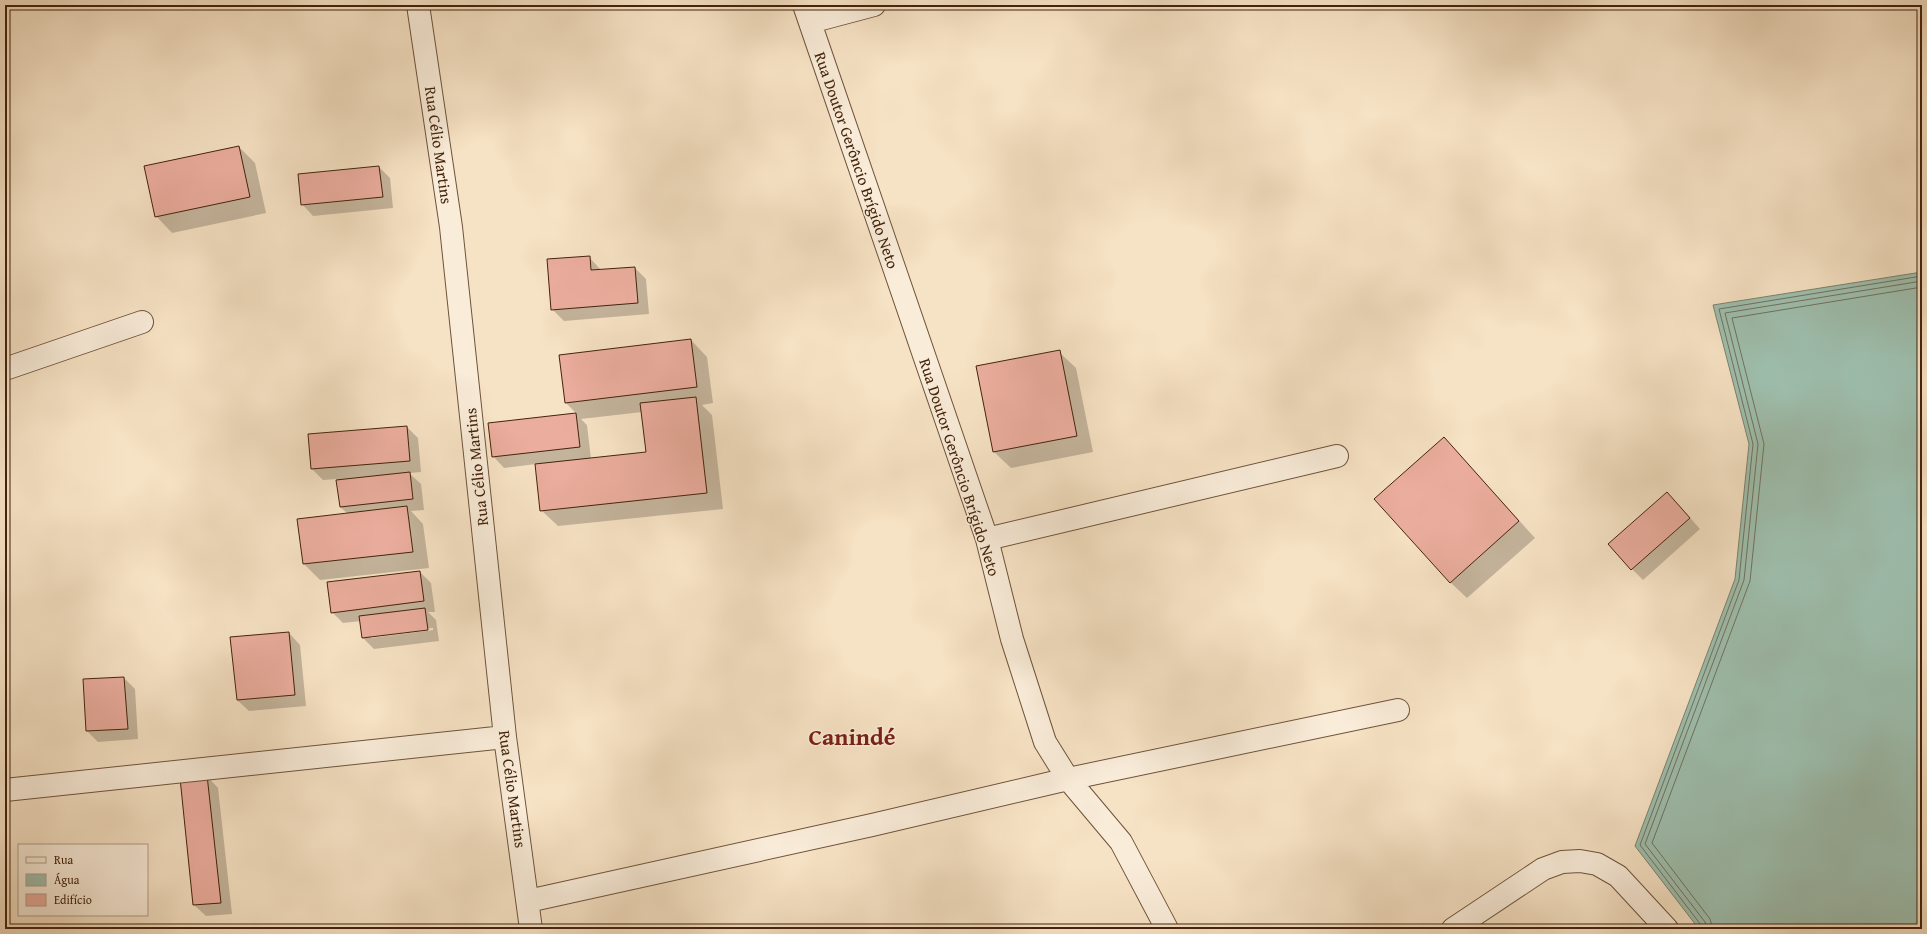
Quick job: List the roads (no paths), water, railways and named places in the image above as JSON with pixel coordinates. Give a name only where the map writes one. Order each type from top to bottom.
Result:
[{"type":"street","name":"Rua Célio Martins","points":[[418,5],[451,227],[505,737],[531,929]]},
{"type":"street","points":[[807,14],[874,5]]},
{"type":"street","name":"Rua Doutor Gerôncio Brígido Neto","points":[[807,14],[987,539],[1012,639],[1027,690],[1045,742],[1068,779],[1121,842],[1167,929]]},
{"type":"street","points":[[5,369],[142,322]]},
{"type":"street","points":[[987,539],[1337,456]]},
{"type":"street","points":[[528,900],[1068,779],[1398,710]]},
{"type":"street","points":[[5,790],[505,737]]},
{"type":"street","points":[[1453,929],[1542,869],[1562,862],[1580,861],[1597,864],[1618,876],[1667,929]]},
{"type":"water","points":[[1922,272],[1922,929],[1699,929],[1635,846],[1735,579],[1749,444],[1713,305]]},
{"type":"district","name":"Canindé","points":[[852,737]]}]
